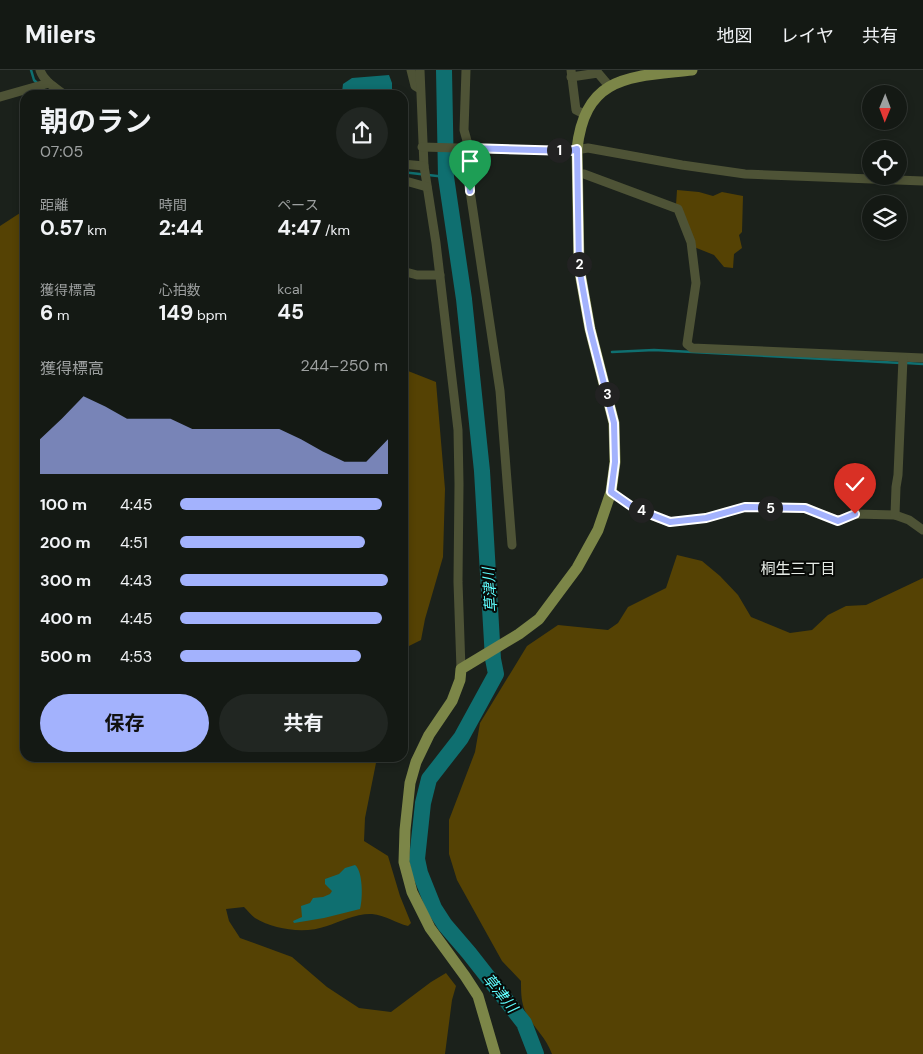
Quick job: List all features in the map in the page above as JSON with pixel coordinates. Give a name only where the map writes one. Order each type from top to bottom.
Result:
[{"type":"main road","points":[[495,1054],[478,996],[430,928],[412,892],[404,862],[409,792],[416,762],[429,735],[452,701],[460,680],[461,669],[519,634],[539,619],[577,568],[598,530],[611,492],[615,462],[614,423],[582,290],[578,246],[577,149],[584,114],[596,98],[610,86],[633,76],[692,70]]},
{"type":"street","points":[[40,70],[49,83],[58,90]]},
{"type":"street","points":[[411,70],[416,86],[420,89]]},
{"type":"street","points":[[420,70],[424,166],[440,275],[458,430],[458,582],[461,669]]},
{"type":"street","points":[[466,70],[464,130],[470,191],[500,391],[512,546]]},
{"type":"street","points":[[584,114],[576,110],[571,74],[598,73],[610,86]]},
{"type":"street","points":[[24,90],[49,83]]},
{"type":"street","points":[[0,97],[20,91]]},
{"type":"street","points":[[422,147],[570,151],[588,148],[745,174],[923,181]]},
{"type":"street","points":[[408,165],[424,166]]},
{"type":"street","points":[[577,174],[584,174],[678,209],[690,242],[696,283],[687,344],[692,348],[923,358]]},
{"type":"street","points":[[408,182],[427,187]]},
{"type":"street","points":[[408,273],[417,275],[440,275]]},
{"type":"street","points":[[895,515],[903,358]]},
{"type":"street","points":[[611,492],[634,508],[670,522],[706,518],[745,507],[805,508],[838,521],[855,514],[895,515],[909,520],[923,530]]},
{"type":"shaded area","points":[[677,190],[699,192],[713,196],[722,192],[743,196],[742,232],[739,235],[742,248],[734,254],[733,268],[724,267],[714,255],[694,247],[676,205]]},
{"type":"shaded area","points":[[20,213],[20,762],[376,762],[365,818],[364,841],[388,856],[400,896],[411,923],[408,926],[381,916],[367,914],[309,930],[290,930],[255,918],[244,907],[226,909],[229,921],[240,938],[292,957],[327,987],[359,1008],[391,1012],[446,973],[456,986],[452,1000],[445,1054],[0,1054],[0,226]]},
{"type":"shaded area","points":[[408,371],[436,382],[445,489],[443,557],[425,619],[421,640],[408,646]]},
{"type":"shaded area","points":[[677,555],[702,561],[738,595],[751,617],[790,633],[812,630],[828,615],[846,606],[866,605],[923,578],[923,1054],[552,1054],[524,1009],[521,981],[502,961],[457,880],[449,854],[449,820],[475,752],[480,723],[527,646],[558,625],[608,630],[618,623],[628,607],[666,588]]},
{"type":"water","points":[[389,75],[392,90],[342,90],[343,84],[352,78]]},
{"type":"water","points":[[355,865],[358,868],[361,879],[362,899],[360,909],[294,923],[293,921],[302,917],[301,906],[310,903],[313,898],[330,894],[332,891],[325,884],[325,879],[339,874],[345,868]]},
{"type":"waterway","points":[[31,70],[34,80],[38,84]]},
{"type":"waterway","name":"草津川","points":[[444,70],[446,177],[464,299],[482,471],[493,659],[496,674],[461,738],[429,779],[423,803],[417,859],[420,873],[434,908],[445,925],[524,1023],[536,1054]]},
{"type":"waterway","points":[[408,173],[446,177]]},
{"type":"waterway","points":[[612,352],[654,350],[901,363]]},
{"type":"waterway","points":[[906,363],[923,364]]},
{"type":"district","name":"桐生三丁目","points":[[798,569]]},
{"type":"route","points":[[470,191],[468,148],[570,151],[577,149],[578,246],[582,290],[614,423],[615,462],[611,492],[634,508],[670,522],[706,518],[745,507],[805,508],[838,521],[855,514]]}]
